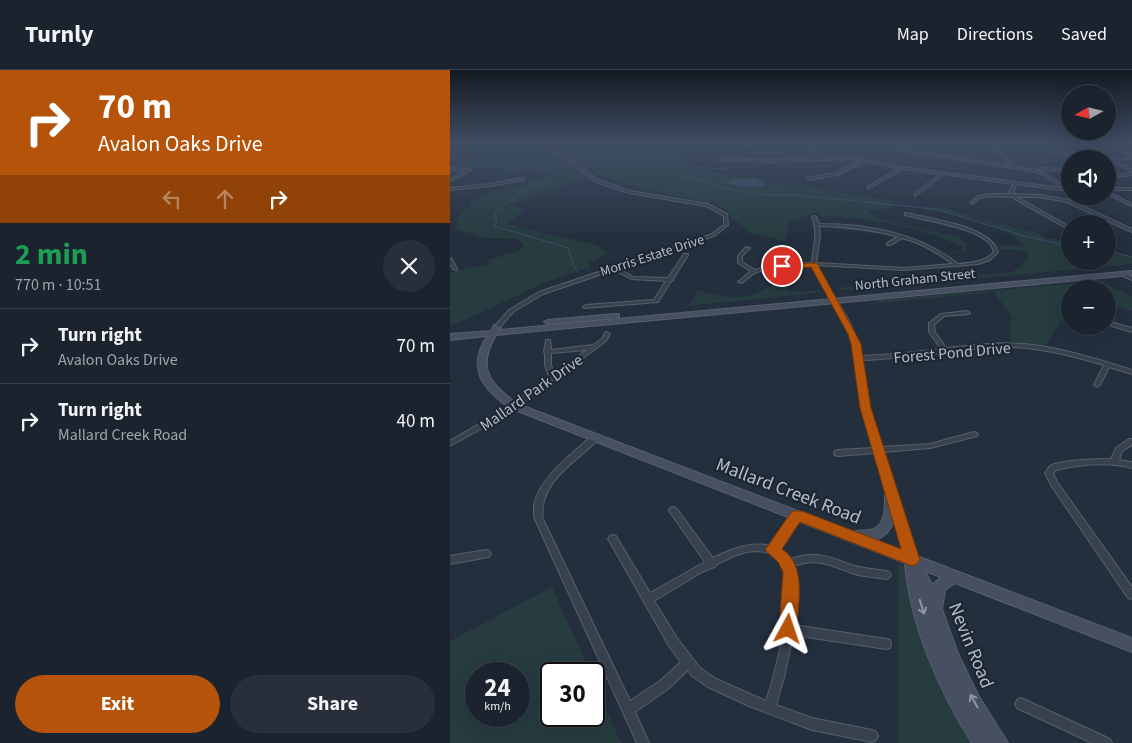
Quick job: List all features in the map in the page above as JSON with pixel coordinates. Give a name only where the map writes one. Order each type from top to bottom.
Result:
[{"type":"main road","name":"North Graham Street","points":[[495,330],[1132,269]]},
{"type":"main road","name":"North Graham Street","points":[[832,298],[1132,273]]},
{"type":"main road","points":[[450,330],[495,330]]},
{"type":"main road","points":[[450,337],[495,330]]},
{"type":"main road","name":"Mallard Creek Road","points":[[495,330],[482,356],[482,375],[489,386],[514,406],[1132,644]]},
{"type":"main road","points":[[840,532],[866,536],[879,533],[888,524],[891,516],[891,495]]},
{"type":"main road","name":"Nevin Road","points":[[912,560],[927,584],[951,656],[971,697],[999,743]]},
{"type":"main road","name":"Nevin Road","points":[[912,560],[912,573],[916,592],[938,659],[958,701],[982,743]]},
{"type":"main road","points":[[935,609],[938,587],[954,576]]},
{"type":"street","name":"Morris Estate Drive","points":[[495,330],[511,311],[535,296],[713,235],[726,225],[726,215],[708,205],[656,197],[613,187],[588,175]]},
{"type":"street","points":[[808,179],[828,175]]},
{"type":"street","points":[[868,188],[889,175]]},
{"type":"street","points":[[915,195],[942,175]]},
{"type":"street","points":[[955,175],[1061,189]]},
{"type":"street","points":[[1048,175],[1061,184]]},
{"type":"street","points":[[450,188],[490,185],[523,179]]},
{"type":"street","points":[[1016,183],[1011,191],[1013,195],[1061,224]]},
{"type":"street","points":[[1116,189],[1132,189]]},
{"type":"street","points":[[972,203],[977,197],[984,195],[1046,197],[1074,202],[1132,231]]},
{"type":"street","points":[[1116,196],[1132,205]]},
{"type":"street","points":[[740,282],[753,272],[769,268],[852,263],[908,269],[957,265],[986,260],[995,254],[996,248],[984,237],[972,231],[906,214]]},
{"type":"street","points":[[814,217],[818,225],[814,264]]},
{"type":"street","points":[[818,225],[855,227],[900,237],[930,246],[945,254],[957,265]]},
{"type":"street","points":[[889,244],[900,237]]},
{"type":"street","points":[[748,248],[740,256],[740,263],[753,272]]},
{"type":"street","points":[[586,307],[656,301],[686,255]]},
{"type":"street","points":[[450,259],[455,269]]},
{"type":"street","name":"Nevin Road","points":[[814,264],[852,334],[858,358],[863,395],[891,495],[912,560]]},
{"type":"street","points":[[614,268],[632,278],[670,280]]},
{"type":"street","points":[[1123,274],[1132,279]]},
{"type":"street","points":[[945,351],[932,332],[931,324],[943,314],[967,313]]},
{"type":"street","points":[[1116,326],[1132,330]]},
{"type":"street","name":"Mallard Park Drive","points":[[450,444],[514,406],[604,340],[607,334]]},
{"type":"street","points":[[548,341],[549,371],[552,377]]},
{"type":"street","name":"Forest Pond Drive","points":[[858,358],[1002,346],[1024,346],[1060,352],[1132,372]]},
{"type":"street","points":[[547,352],[594,347]]},
{"type":"street","points":[[1097,385],[1107,365]]},
{"type":"street","points":[[838,453],[930,446],[974,434]]},
{"type":"street","points":[[596,437],[544,490],[538,508],[538,517],[643,743]]},
{"type":"street","points":[[1115,460],[1119,450],[1132,441]]},
{"type":"street","points":[[1132,464],[1115,460],[1057,466],[1049,473],[1132,595]]},
{"type":"street","points":[[673,510],[712,564]]},
{"type":"street","points":[[773,550],[797,515]]},
{"type":"street","points":[[613,539],[688,663],[712,683],[812,724],[872,736]]},
{"type":"street","points":[[650,598],[743,549],[773,550],[788,564],[792,578],[788,629],[781,673],[770,706]]},
{"type":"street","points":[[450,560],[486,554]]},
{"type":"street","points":[[788,564],[807,558],[823,557],[856,570],[886,575]]},
{"type":"street","points":[[788,629],[886,644]]},
{"type":"street","points":[[627,710],[657,691],[688,663]]},
{"type":"street","points":[[1021,704],[1106,743]]},
{"type":"green space","points":[[547,175],[584,175],[587,178],[511,205],[524,210],[507,224],[597,245],[608,253],[589,263],[590,268],[553,279],[450,325],[450,272],[489,264],[488,260],[521,250],[524,244],[516,239],[484,238],[456,229],[460,213],[471,205],[471,200],[486,197],[492,191],[527,185],[529,180],[544,178]]},
{"type":"green space","points":[[735,175],[900,202],[891,208],[867,210],[874,217],[884,220],[958,237],[967,244],[966,250],[951,254],[963,250],[963,247],[911,228],[857,218],[821,216],[818,212],[787,223],[788,232],[784,241],[751,233],[731,217],[727,210],[714,204],[618,183],[601,176]]},
{"type":"green space","points":[[922,206],[949,209],[975,218],[1061,240],[1061,270],[1068,270],[886,287],[844,290],[835,288],[861,286],[862,281],[882,284],[1012,272],[1020,267],[1029,257],[1027,251],[1000,249],[999,246],[1023,246],[1015,237],[1004,230],[961,216],[920,208]]},
{"type":"green space","points":[[1116,254],[1132,256],[1132,264],[1116,265]]},
{"type":"green space","points":[[778,281],[784,281],[790,292],[819,290],[815,293],[799,295],[686,306],[694,300],[697,290],[730,297],[749,296],[768,288]]},
{"type":"green space","points":[[1061,284],[1061,321],[1045,346],[1011,342],[1009,327],[1012,317],[994,292],[870,304],[880,300]]},
{"type":"green space","points":[[1116,289],[1132,297],[1132,311],[1116,306]]},
{"type":"green space","points":[[898,564],[906,567],[975,743],[898,743]]},
{"type":"green space","points":[[552,587],[586,662],[540,662],[540,727],[605,727],[605,706],[621,743],[450,743],[450,641]]},
{"type":"water","points":[[752,178],[761,181],[766,186],[742,187],[725,183],[736,179]]},
{"type":"waterway","points":[[553,175],[552,178],[507,202],[495,214],[497,222],[494,226],[568,248],[573,265],[578,272]]},
{"type":"waterway","points":[[691,175],[686,178],[705,181],[720,188],[768,195],[795,195],[935,209],[1028,237],[1061,244]]},
{"type":"waterway","points":[[1116,253],[1132,257]]},
{"type":"route","points":[[782,266],[814,264],[818,277],[852,334],[856,344],[865,408],[912,560],[797,515],[773,550],[788,564],[791,572],[788,629]]}]
